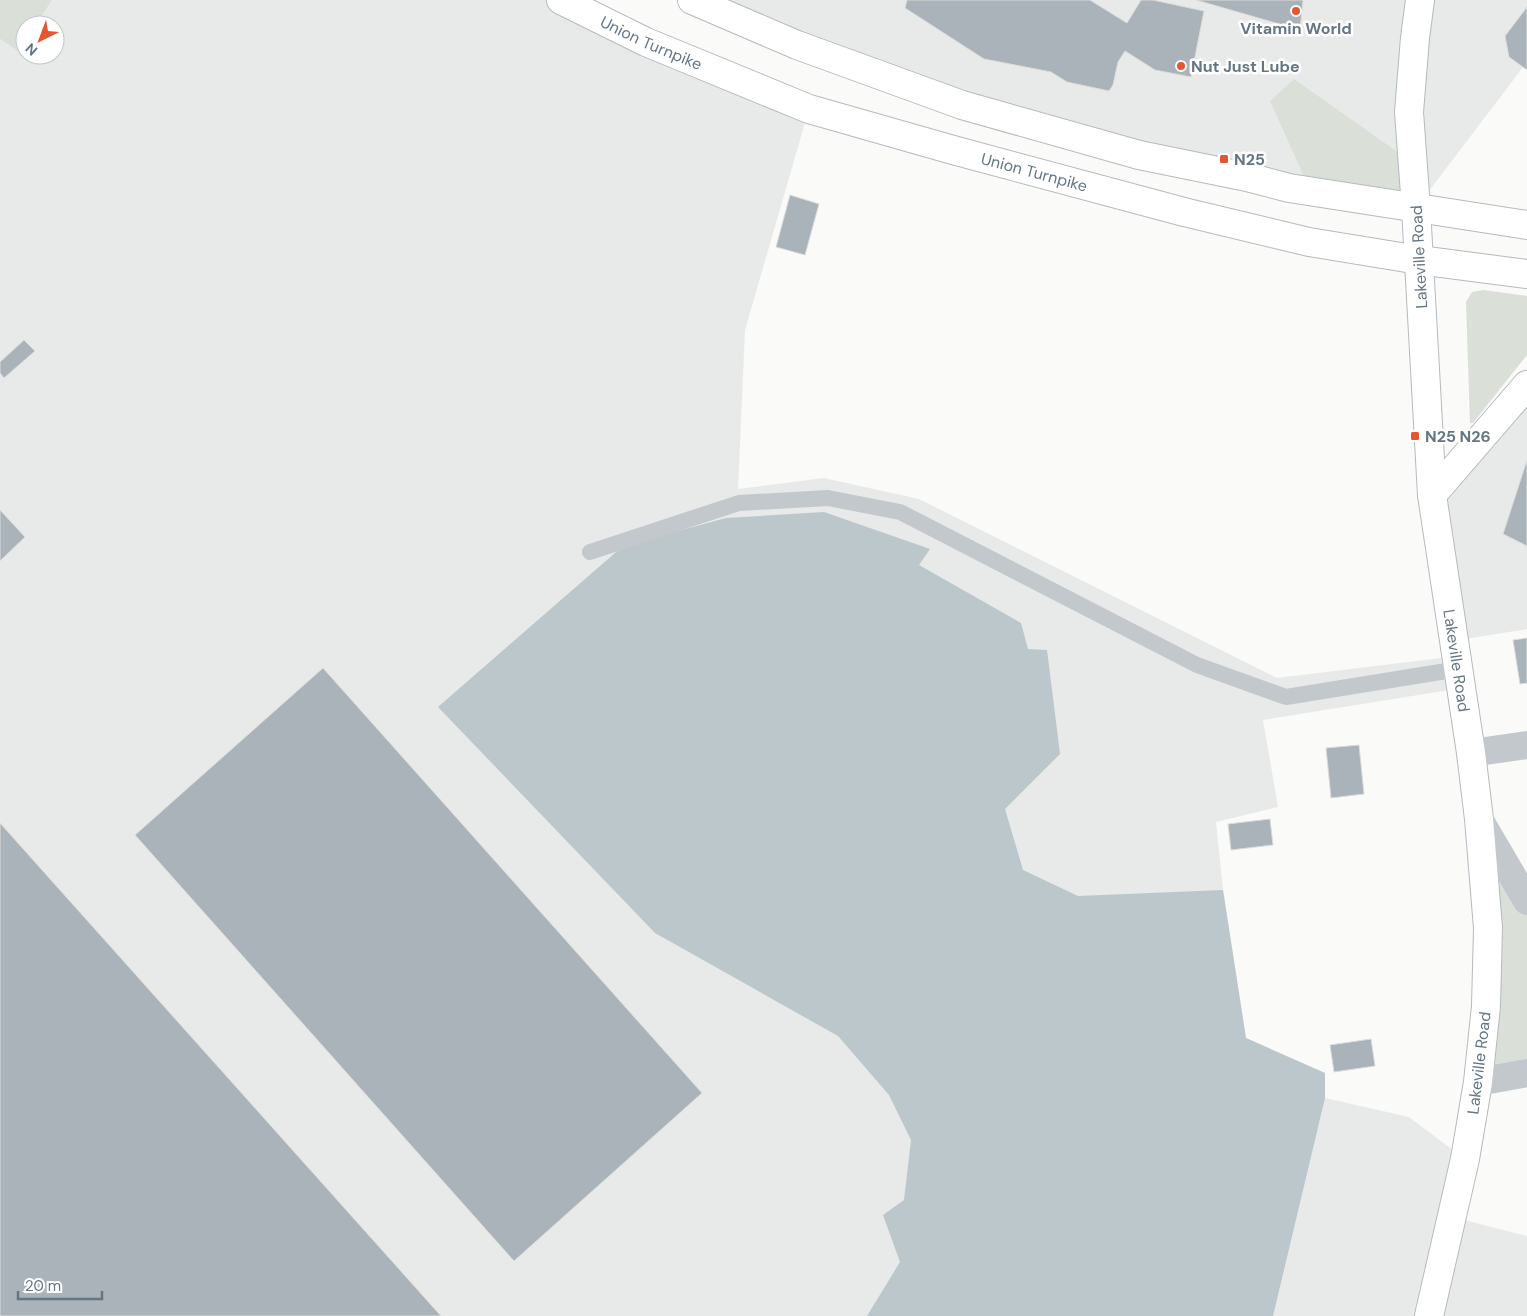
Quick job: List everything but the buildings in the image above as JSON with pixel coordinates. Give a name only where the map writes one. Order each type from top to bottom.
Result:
[{"type":"main road","name":"Union Turnpike","points":[[561,0],[646,42],[809,109],[953,150],[1184,212],[1310,242],[1419,260],[1527,274]]},
{"type":"main road","points":[[692,0],[797,45],[962,106],[1139,155],[1247,177],[1289,188],[1527,225]]},
{"type":"main road","name":"Lakeville Road","points":[[1420,0],[1409,112],[1432,494],[1471,753],[1479,819],[1488,928],[1486,1006],[1478,1082],[1465,1159],[1430,1316]]},
{"type":"main road","points":[[1432,494],[1527,385]]},
{"type":"street","points":[[1471,753],[1527,745]]},
{"type":"street","points":[[1479,819],[1527,901]]},
{"type":"street","points":[[1478,1082],[1527,1073]]},
{"type":"lane","points":[[590,552],[739,503],[828,498],[900,512],[1197,665],[1286,697],[1459,669]]},
{"type":"shaded area","points":[[0,0],[52,0],[42,15],[15,15],[15,49],[0,39]]},
{"type":"shaded area","points":[[52,0],[561,0],[809,109],[745,330],[738,489],[824,478],[919,499],[1277,678],[1457,656],[1462,688],[1263,720],[1278,807],[1216,822],[1223,890],[1246,1038],[1325,1073],[1325,1098],[1409,1117],[1465,1159],[1452,1217],[1527,1236],[1527,1316],[0,1316],[0,39],[15,49],[15,65],[65,65],[65,15],[42,15]]},
{"type":"shaded area","points":[[693,0],[1527,0],[1527,62],[1416,208],[1139,155]]},
{"type":"shaded area","points":[[1294,79],[1413,163],[1414,210],[1311,192],[1270,101]]},
{"type":"shaded area","points":[[1483,290],[1527,296],[1527,355],[1473,423],[1470,423],[1466,302],[1472,292]]},
{"type":"shaded area","points":[[1527,385],[1527,629],[1459,640],[1432,495]]},
{"type":"shaded area","points":[[824,512],[930,549],[919,565],[1021,623],[1028,649],[1047,650],[1060,754],[1005,809],[1023,870],[1078,896],[1223,890],[1246,1038],[1325,1073],[1325,1098],[1273,1316],[867,1316],[900,1262],[883,1215],[904,1200],[911,1140],[889,1095],[838,1036],[655,933],[438,707],[623,546],[726,518]]},
{"type":"shaded area","points":[[1479,819],[1527,901],[1527,1073],[1478,1082]]},
{"type":"place","name":"Vitamin World","points":[[1296,11]]},
{"type":"place","name":"Nut Just Lube","points":[[1181,66]]},
{"type":"place","name":"N25","points":[[1224,159]]},
{"type":"place","name":"N25 N26","points":[[1415,436]]}]
